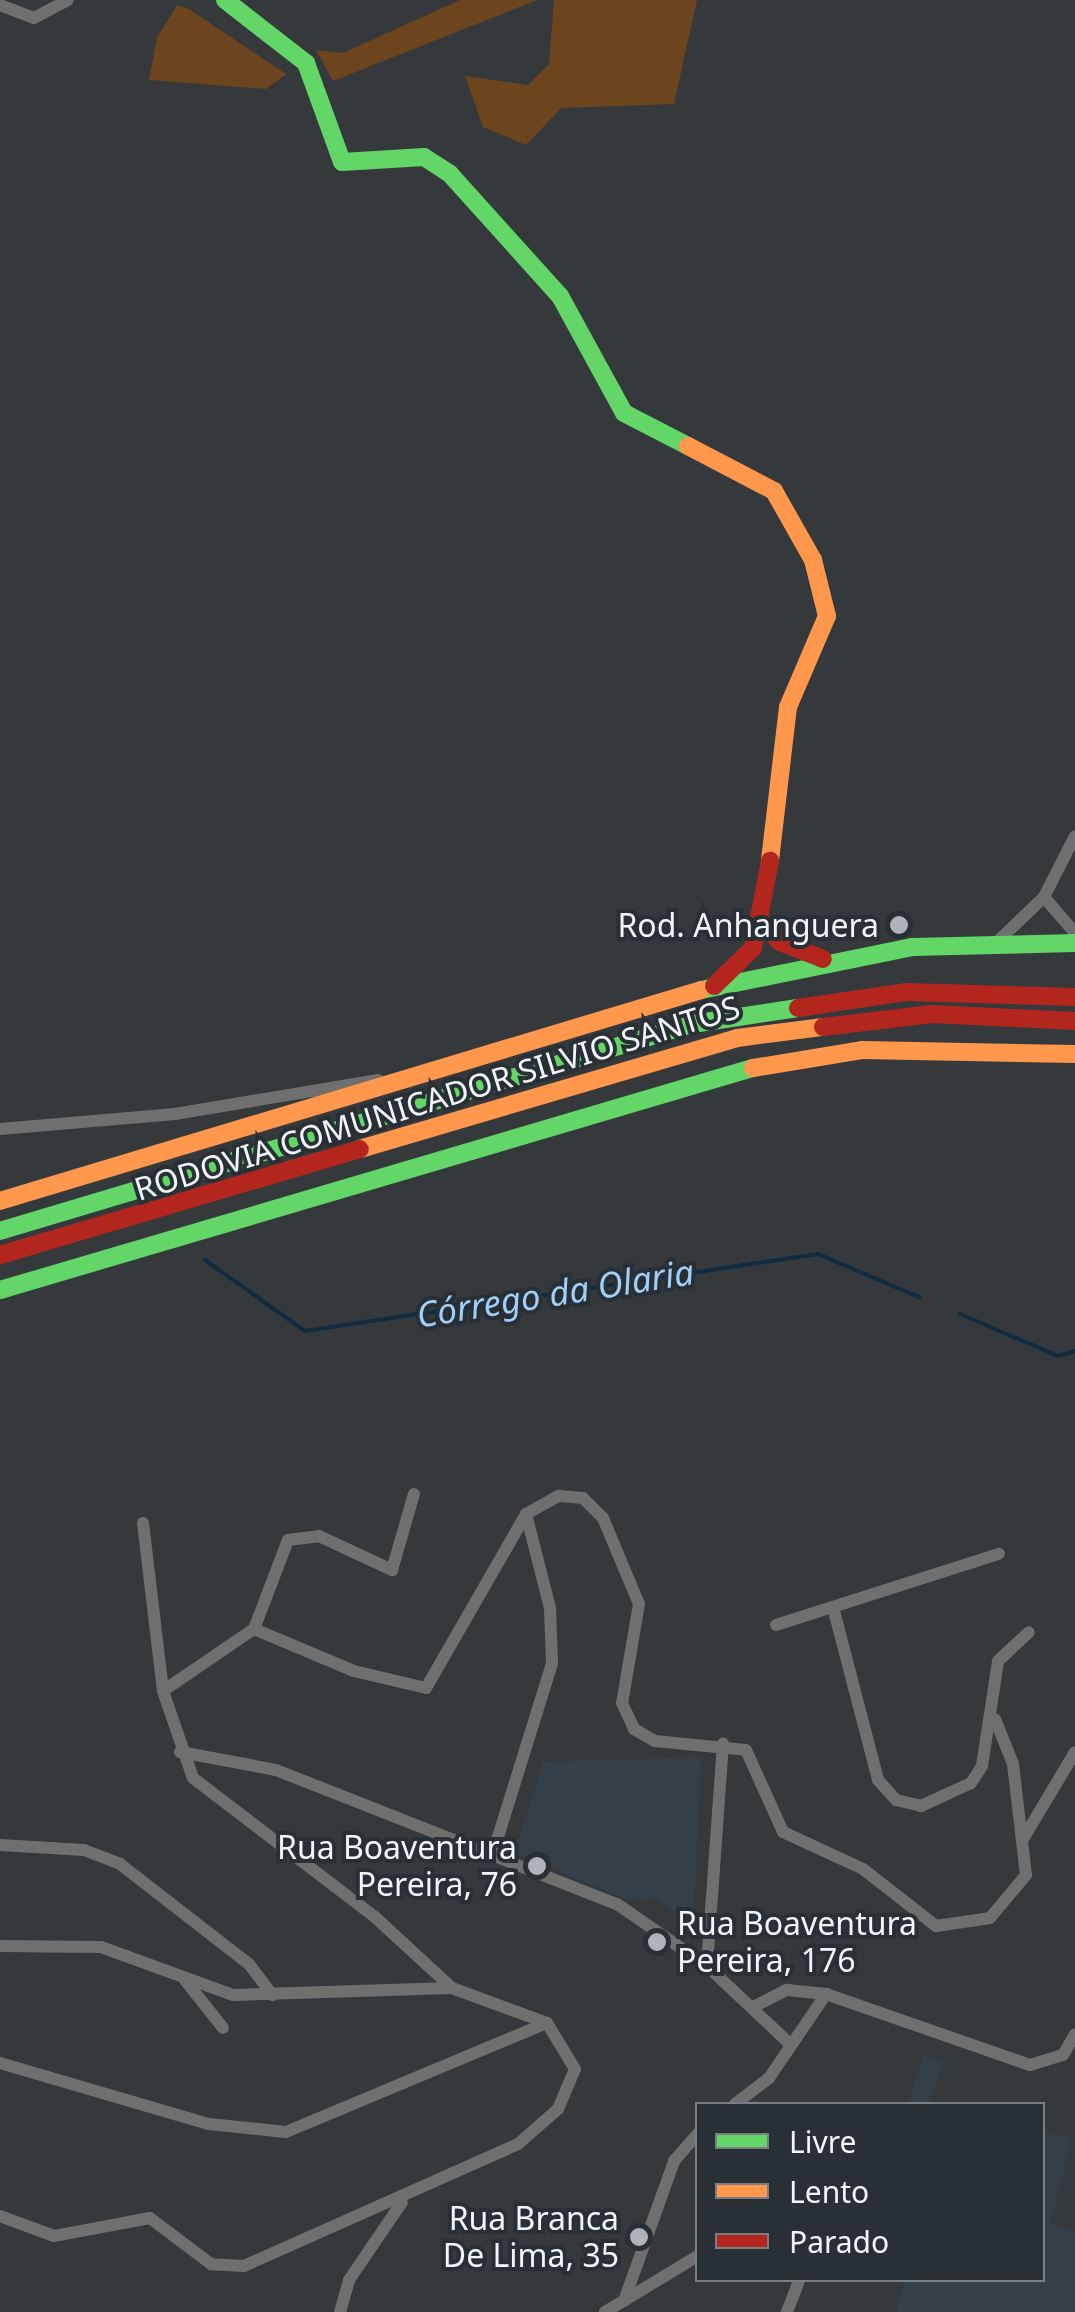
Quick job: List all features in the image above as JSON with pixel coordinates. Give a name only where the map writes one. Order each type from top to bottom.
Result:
[{"type":"main road","points":[[225,0],[238,18],[306,63],[342,162],[437,163],[560,296],[624,413],[774,490],[821,579],[828,616],[788,707],[763,922],[752,948],[714,986]]},
{"type":"main road","points":[[763,922],[780,942],[823,959]]},
{"type":"main road","points":[[0,1201],[714,986],[823,959],[996,943],[1075,943]]},
{"type":"main road","name":"RODOVIA COMUNICADOR SILVIO SANTOS","points":[[0,1231],[692,1024],[906,992],[1075,997]]},
{"type":"main road","name":"RODOVIA COMUNICADOR SILVIO SANTOS","points":[[0,1255],[738,1038],[932,1014],[1075,1022]]},
{"type":"main road","points":[[0,1290],[744,1070],[862,1050],[1075,1054]]},
{"type":"street","points":[[0,5],[34,18],[68,0]]},
{"type":"street","points":[[996,943],[1044,897],[1075,836]]},
{"type":"street","points":[[1044,897],[1075,933]]},
{"type":"street","points":[[0,1128],[176,1114],[440,1071]]},
{"type":"street","points":[[164,1690],[254,1630],[288,1540],[319,1536],[388,1572],[414,1494]]},
{"type":"street","points":[[254,1630],[354,1671],[426,1688],[526,1514],[575,1495],[603,1518],[638,1604],[622,1703],[634,1730],[655,1741],[723,1744],[755,1758],[765,1806],[783,1832],[863,1869],[936,1926],[971,1926],[1011,1903],[1026,1875],[1023,1839],[995,1720],[998,1661],[1028,1632]]},
{"type":"street","points":[[492,1853],[552,1663],[550,1608],[526,1514]]},
{"type":"street","points":[[143,1523],[164,1690],[180,1752],[206,1796],[375,1916],[452,1988]]},
{"type":"street","points":[[776,1626],[999,1554]]},
{"type":"street","points":[[833,1607],[866,1754],[896,1800],[922,1806],[971,1783],[995,1720]]},
{"type":"street","points":[[707,1966],[723,1744]]},
{"type":"street","points":[[180,1752],[276,1770],[617,1904],[707,1966],[755,2006],[786,2041]]},
{"type":"street","points":[[1023,1839],[1075,1752]]},
{"type":"street","points":[[0,1844],[84,1850],[120,1864],[249,1964],[272,1995]]},
{"type":"street","points":[[0,1946],[102,1947],[186,1980],[272,1995],[452,1988],[547,2022],[575,2070],[558,2109],[518,2144],[403,2200],[225,2270],[150,2218],[68,2236],[0,2216]]},
{"type":"street","points":[[186,1980],[223,2028]]},
{"type":"street","points":[[755,2006],[787,1990],[826,1994],[1030,2065],[1073,2046]]},
{"type":"street","points":[[738,2102],[769,2078],[786,2041],[826,1994]]},
{"type":"street","points":[[0,2063],[209,2124],[286,2132],[547,2022]]},
{"type":"street","points":[[624,2301],[674,2161],[695,2136]]},
{"type":"street","points":[[340,2312],[349,2280],[403,2200]]},
{"type":"street","points":[[605,2312],[695,2258]]},
{"type":"street","points":[[787,2312],[798,2282]]},
{"type":"shaded area","points":[[460,0],[537,0],[333,81],[316,50],[343,53]]},
{"type":"shaded area","points":[[554,0],[697,0],[674,104],[561,108],[526,145],[483,127],[465,76],[528,85],[549,64]]},
{"type":"shaded area","points":[[177,5],[189,9],[286,74],[266,89],[149,80],[157,38]]},
{"type":"shaded area","points":[[701,1757],[693,1928],[655,1897],[630,1901],[515,1852],[543,1762]]},
{"type":"shaded area","points":[[924,2054],[943,2062],[930,2100],[934,2102],[908,2102]]},
{"type":"shaded area","points":[[1045,2132],[1072,2137],[1050,2224],[1075,2233],[1075,2312],[896,2312],[904,2282],[1045,2282]]},
{"type":"waterway","name":"Córrego da Olaria","points":[[205,1260],[305,1331],[818,1254],[919,1297]]},
{"type":"waterway","name":"Córrego da Olaria","points":[[960,1314],[1058,1356],[1075,1351]]},
{"type":"traffic: fast","points":[[225,0],[306,63],[342,162],[424,157],[450,174],[560,296],[624,413],[688,446]]},
{"type":"traffic: fast","points":[[701,990],[912,947],[1075,943]]},
{"type":"traffic: fast","points":[[0,1231],[692,1024],[798,1008]]},
{"type":"traffic: fast","points":[[0,1290],[753,1068]]},
{"type":"traffic: slow","points":[[688,446],[774,491],[813,560],[827,616],[788,707],[770,861]]},
{"type":"traffic: slow","points":[[0,1201],[701,990]]},
{"type":"traffic: slow","points":[[360,1149],[737,1038],[823,1027]]},
{"type":"traffic: slow","points":[[753,1068],[862,1050],[1075,1054]]},
{"type":"traffic: jam","points":[[714,986],[753,948],[770,861]]},
{"type":"traffic: jam","points":[[763,922],[780,942],[823,959]]},
{"type":"traffic: jam","points":[[798,1008],[907,992],[1075,997]]},
{"type":"traffic: jam","points":[[823,1027],[932,1014],[1075,1021]]},
{"type":"traffic: jam","points":[[0,1255],[360,1149]]},
{"type":"place","name":"Rod. Anhanguera","points":[[899,925]]},
{"type":"place","name":"Rua Boaventura Pereira, 76","points":[[537,1866]]},
{"type":"place","name":"Rua Boaventura Pereira, 176","points":[[657,1942]]},
{"type":"place","name":"Rua Branca De Lima, 35","points":[[639,2237]]}]
